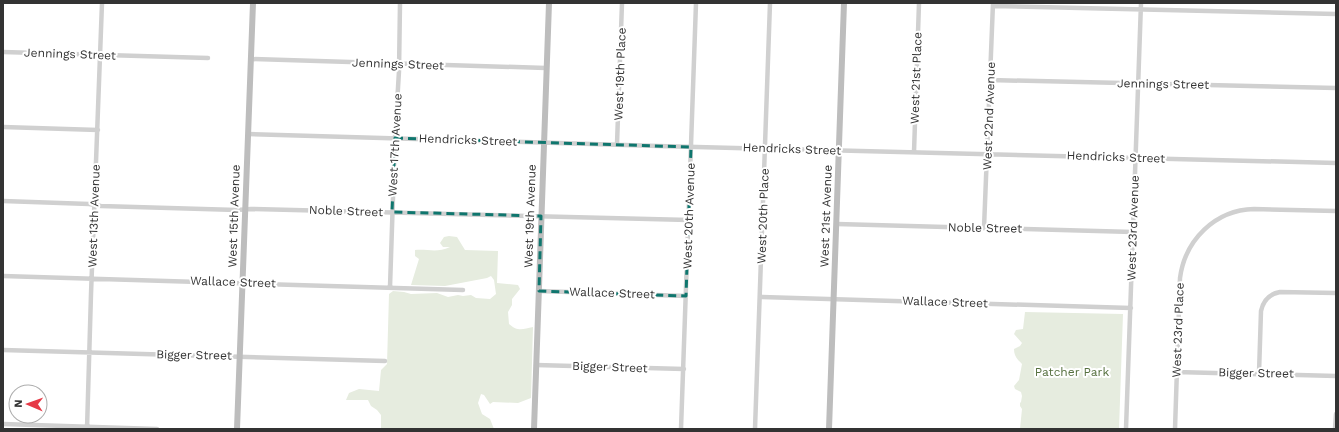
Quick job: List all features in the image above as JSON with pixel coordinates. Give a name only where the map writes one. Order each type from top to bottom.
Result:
[{"type":"street","name":"West 13th Avenue","points":[[87,428],[91,278],[102,3]]},
{"type":"street","name":"West 15th Avenue","points":[[237,429],[253,3]]},
{"type":"street","name":"West 17th Avenue","points":[[390,287],[400,3]]},
{"type":"street","name":"West 19th Avenue","points":[[534,429],[549,3]]},
{"type":"street","name":"West 19th Place","points":[[617,144],[622,3]]},
{"type":"street","name":"West 20th Avenue","points":[[681,429],[696,3]]},
{"type":"street","name":"West 20th Place","points":[[755,429],[770,3]]},
{"type":"street","name":"West 21st Avenue","points":[[829,429],[844,3]]},
{"type":"street","name":"West 21st Place","points":[[914,152],[919,3]]},
{"type":"street","name":"West 23rd Avenue","points":[[1126,429],[1141,3]]},
{"type":"street","points":[[993,4],[1141,10],[1336,14]]},
{"type":"street","name":"West 22nd Avenue","points":[[984,228],[993,4]]},
{"type":"street","name":"Jennings Street","points":[[3,52],[208,58]]},
{"type":"street","name":"Jennings Street","points":[[251,60],[546,68]]},
{"type":"street","name":"Jennings Street","points":[[990,80],[1336,88]]},
{"type":"street","points":[[3,127],[98,130]]},
{"type":"street","name":"Hendricks Street","points":[[248,134],[1336,163]]},
{"type":"street","name":"Noble Street","points":[[3,201],[200,209],[392,212],[689,220]]},
{"type":"street","name":"West 23rd Place","points":[[1175,429],[1181,272],[1188,252],[1199,235],[1215,221],[1228,214],[1241,210],[1336,211]]},
{"type":"street","name":"Noble Street","points":[[837,224],[1133,232]]},
{"type":"street","name":"Wallace Street","points":[[3,276],[242,282],[463,290]]},
{"type":"street","name":"Wallace Street","points":[[538,291],[686,296]]},
{"type":"street","points":[[1259,373],[1261,311],[1264,302],[1269,296],[1280,292],[1336,293]]},
{"type":"street","name":"Wallace Street","points":[[760,297],[1131,308]]},
{"type":"street","name":"Bigger Street","points":[[3,350],[385,361]]},
{"type":"street","name":"Bigger Street","points":[[536,365],[684,369]]},
{"type":"street","name":"Bigger Street","points":[[1176,372],[1336,376]]},
{"type":"street","points":[[1335,429],[1336,414]]},
{"type":"street","points":[[3,424],[87,428],[157,429]]},
{"type":"highlighted area","points":[[395,138],[691,147],[686,296],[539,291],[541,216],[392,212]]},
{"type":"green space","points":[[444,237],[457,237],[465,250],[498,251],[497,283],[518,285],[520,289],[512,299],[512,305],[508,312],[509,324],[518,329],[533,327],[531,398],[518,403],[493,402],[490,404],[484,395],[481,394],[478,403],[482,414],[490,419],[494,429],[382,429],[381,415],[371,406],[368,400],[346,400],[349,393],[359,389],[379,391],[381,370],[387,364],[389,294],[393,291],[411,294],[437,293],[448,297],[471,295],[476,298],[490,299],[496,294],[494,280],[491,276],[445,286],[411,285],[419,259],[415,256],[415,250],[437,250],[450,247],[443,247],[440,243]]},
{"type":"green space","name":"Patcher Park","points":[[1025,312],[1123,314],[1119,429],[1020,429],[1022,409],[1020,403],[1022,396],[1021,392],[1015,389],[1014,386],[1019,380],[1022,364],[1016,357],[1014,349],[1022,343],[1014,334],[1016,330],[1023,329]]}]
